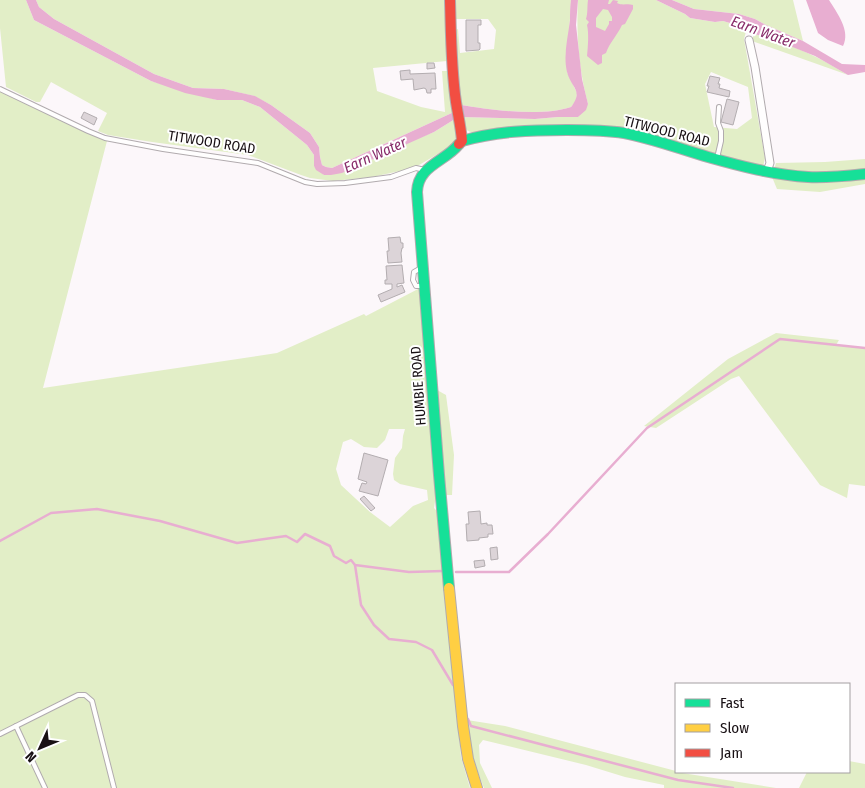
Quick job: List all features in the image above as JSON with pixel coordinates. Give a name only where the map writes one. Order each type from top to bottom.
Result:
[{"type":"street","points":[[425,170],[452,153],[462,141],[452,63],[450,0]]},
{"type":"street","points":[[749,40],[770,163],[767,171]]},
{"type":"street","name":"TITWOOD ROAD","points":[[462,141],[494,132],[514,130],[598,130],[639,137],[767,171],[820,177],[865,174]]},
{"type":"street","name":"HUMBIE ROAD","points":[[425,170],[418,184],[417,195],[424,268],[430,370],[463,726],[468,760],[477,788]]},
{"type":"lane","name":"TITWOOD ROAD","points":[[0,88],[105,138],[163,149],[258,163],[305,182],[317,184],[345,183],[391,177],[416,168],[425,170]]},
{"type":"lane","points":[[717,158],[721,141],[721,131],[718,123],[719,107]]},
{"type":"lane","points":[[0,734],[78,695],[86,695],[92,701],[114,788]]},
{"type":"lane","points":[[16,726],[45,788]]},
{"type":"green space","points":[[0,0],[26,0],[34,20],[151,81],[217,100],[242,100],[260,107],[307,145],[314,155],[314,166],[324,175],[434,132],[455,119],[456,138],[453,145],[414,168],[372,177],[333,181],[310,178],[248,155],[108,135],[98,131],[107,113],[51,82],[40,102],[36,102],[6,87],[0,28]]},
{"type":"green space","points":[[36,0],[444,0],[447,61],[373,68],[377,91],[421,107],[445,112],[442,71],[448,71],[454,112],[332,168],[326,167],[322,165],[319,147],[310,133],[271,105],[254,96],[224,89],[193,88],[154,74],[54,19],[39,7]]},
{"type":"green space","points":[[454,0],[571,0],[567,72],[577,93],[576,101],[571,107],[546,112],[531,112],[461,105],[455,30],[458,29],[460,53],[494,49],[496,30],[488,19],[455,19]]},
{"type":"green space","points":[[578,0],[656,0],[690,18],[715,22],[723,21],[747,28],[744,39],[765,158],[763,167],[631,129],[478,133],[468,130],[462,117],[535,119],[578,117],[588,104],[580,66]],"holes":[[[711,72],[748,87],[752,118],[737,129],[714,127],[705,84]]]},
{"type":"green space","points":[[672,0],[793,0],[803,41],[755,19],[739,14],[694,9]]},
{"type":"green space","points":[[754,34],[779,41],[803,51],[848,75],[752,41]]},
{"type":"green space","points":[[0,91],[107,141],[43,388],[277,353],[364,314],[366,316],[420,288],[437,489],[434,508],[439,513],[461,757],[470,788],[0,788]],"holes":[[[389,429],[405,429],[402,448],[395,458],[394,480],[400,484],[427,490],[428,500],[413,506],[390,527],[370,512],[341,485],[336,469],[343,442],[351,439],[364,447],[377,448],[385,440]]]},
{"type":"green space","points":[[865,159],[865,184],[820,192],[777,189],[772,177],[776,163]]},
{"type":"green space","points":[[776,333],[839,340],[836,345],[865,348],[865,486],[849,484],[847,498],[820,485],[739,376],[731,379],[656,428],[644,426],[728,359]]},
{"type":"green space","points":[[437,390],[446,395],[454,455],[452,495],[446,495]]},
{"type":"green space","points":[[467,720],[505,726],[675,771],[675,773],[776,788],[664,788],[664,785],[625,777],[586,765],[483,740],[479,745],[480,763],[492,788],[484,788],[472,755]]},
{"type":"green space","points":[[850,761],[865,764],[865,788],[799,788],[806,773],[850,773]]},
{"type":"water","name":"Earn Water","points":[[26,0],[36,0],[39,7],[54,19],[154,74],[193,88],[224,89],[255,96],[310,133],[319,147],[322,165],[326,167],[332,168],[454,112],[455,119],[434,132],[342,173],[324,175],[316,170],[314,155],[307,145],[260,107],[242,100],[217,100],[185,93],[151,81],[34,20]]},
{"type":"water","points":[[571,0],[578,0],[576,25],[582,79],[588,104],[586,110],[578,117],[535,119],[462,117],[461,105],[531,112],[546,112],[571,107],[577,93],[567,72],[566,59]]},
{"type":"water","points":[[588,0],[609,0],[608,4],[610,4],[613,0],[618,1],[617,3],[619,4],[633,5],[633,9],[625,24],[622,25],[606,53],[602,55],[602,63],[598,65],[587,56],[587,25],[589,22],[586,19]],"holes":[[[603,9],[608,10],[612,21],[609,21],[605,31],[596,27],[596,18]]]},
{"type":"water","name":"Earn Water","points":[[656,0],[672,0],[694,9],[739,14],[755,19],[803,41],[842,64],[865,65],[865,72],[848,75],[815,56],[770,38],[754,34],[747,28],[723,21],[715,22],[690,18]]},
{"type":"water","points":[[806,0],[829,0],[844,28],[845,40],[843,46],[828,40],[818,33]]},
{"type":"building","points":[[466,20],[481,20],[481,25],[478,25],[479,50],[466,51]]},
{"type":"building","points":[[427,63],[434,63],[435,68],[427,69]]},
{"type":"building","points":[[410,70],[410,74],[435,73],[436,89],[431,89],[431,93],[427,93],[424,88],[414,90],[413,79],[401,80],[400,71]]},
{"type":"building","points":[[710,76],[720,78],[719,88],[730,91],[729,97],[707,92]]},
{"type":"building","points":[[727,99],[739,102],[733,125],[721,122]]},
{"type":"building","points":[[84,112],[97,118],[94,125],[81,118]]},
{"type":"building","points":[[400,237],[401,243],[403,243],[402,262],[388,263],[388,238]]},
{"type":"building","points":[[402,265],[404,283],[397,284],[397,287],[402,285],[405,292],[381,302],[378,295],[392,289],[392,284],[385,284],[385,280],[387,280],[386,266]]},
{"type":"building","points":[[364,453],[388,460],[378,496],[359,491],[362,483],[366,484],[367,482],[358,479]]},
{"type":"building","points":[[364,496],[375,508],[371,511],[360,499]]},
{"type":"building","points":[[480,511],[481,524],[487,523],[487,525],[492,525],[493,534],[488,534],[488,537],[479,538],[479,540],[467,541],[466,524],[469,524],[468,512]]},
{"type":"building","points":[[497,547],[498,559],[491,560],[490,548]]},
{"type":"building","points":[[484,560],[485,566],[475,568],[474,561]]},
{"type":"waterway","points":[[456,572],[509,572],[548,534],[647,428],[780,339],[865,348]]},
{"type":"waterway","points":[[0,541],[51,513],[97,509],[160,521],[237,543],[286,536],[297,542],[305,534],[330,546],[334,556],[346,563],[351,560],[355,565],[409,572],[443,571]]},
{"type":"waterway","points":[[355,565],[361,605],[374,625],[389,639],[416,642],[432,650],[453,685]]},
{"type":"waterway","points":[[468,719],[471,726],[678,780],[733,788]]},
{"type":"traffic: fast","points":[[462,141],[488,135],[527,131],[610,131],[645,138],[757,170],[808,177],[865,174]]},
{"type":"traffic: fast","points":[[449,588],[417,192],[422,176],[427,170],[459,144]]},
{"type":"traffic: slow","points":[[449,588],[463,726],[468,759],[477,788]]},
{"type":"traffic: jam","points":[[450,0],[453,76],[462,141],[459,144]]}]
